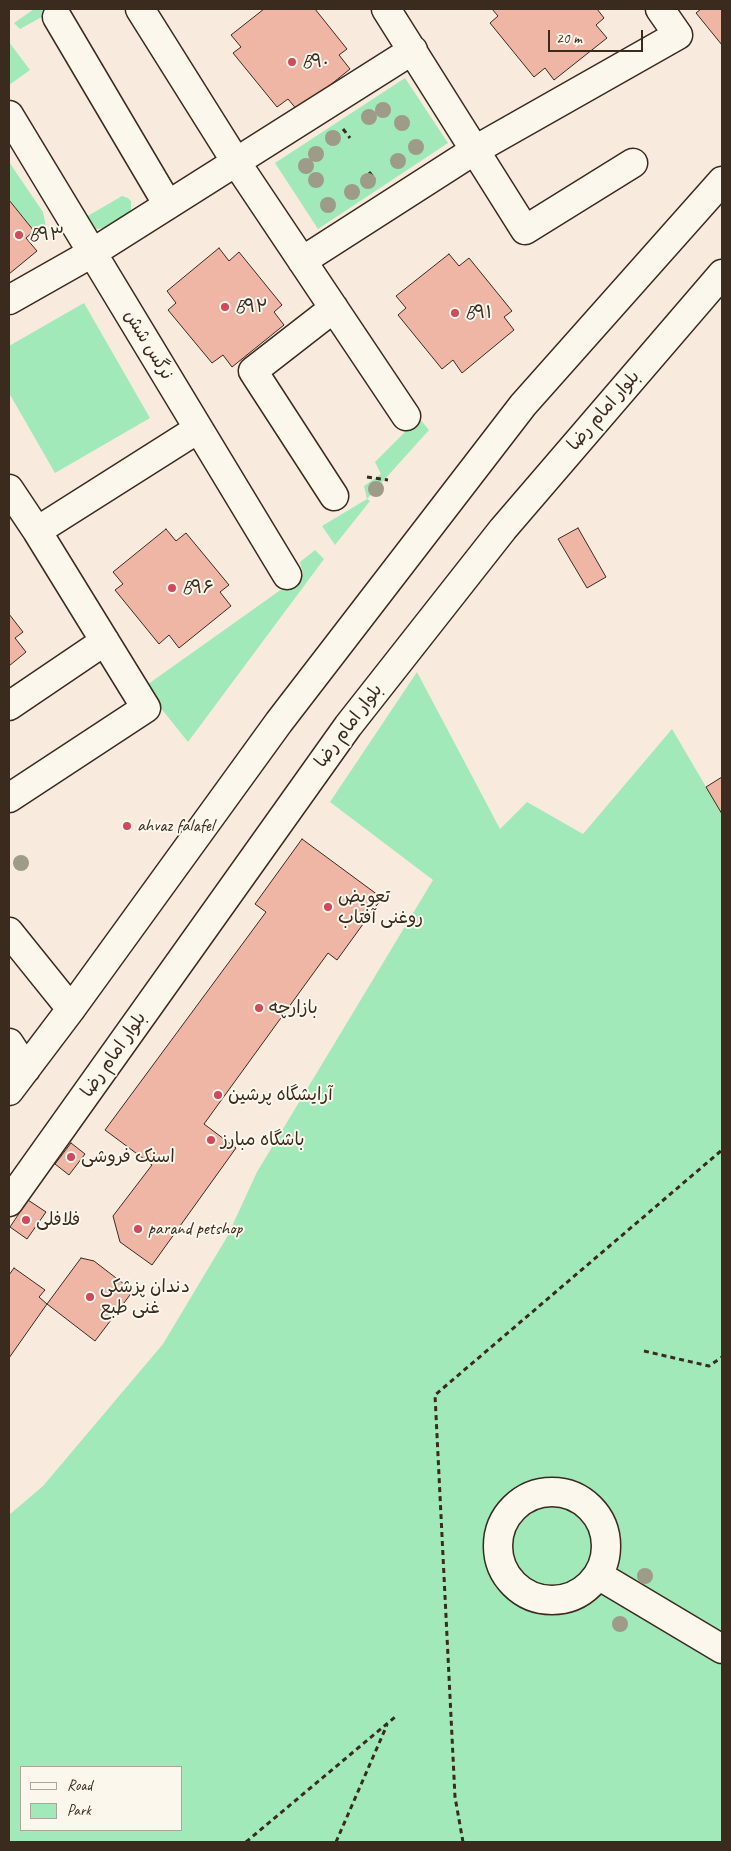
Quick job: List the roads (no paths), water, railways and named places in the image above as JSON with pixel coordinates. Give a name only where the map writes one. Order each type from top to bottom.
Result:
[{"type":"street","points":[[140,9],[236,162],[406,416]]},
{"type":"street","points":[[386,9],[525,230],[633,163]]},
{"type":"street","points":[[302,261],[475,150],[678,35],[660,9]]},
{"type":"street","points":[[57,17],[168,205]]},
{"type":"street","points":[[9,300],[92,253],[412,50]]},
{"type":"street","name":"نرگس شش","points":[[9,115],[287,575]]},
{"type":"street","points":[[9,1092],[279,722],[523,406],[722,181]]},
{"type":"street","name":"بلوار امام رضا","points":[[9,1202],[348,726],[503,528],[722,274]]},
{"type":"street","points":[[334,308],[253,371],[334,496]]},
{"type":"street","points":[[37,531],[198,429]]},
{"type":"street","points":[[9,489],[146,708],[9,798]]},
{"type":"street","points":[[9,706],[105,641]]},
{"type":"street","points":[[9,932],[71,1009]]},
{"type":"street","points":[[9,1043],[26,1069]]},
{"type":"street","points":[[598,1575],[722,1649]]},
{"type":"place","name":"B۹۰","points":[[292,62]]},
{"type":"place","name":"B۹۳","points":[[19,235]]},
{"type":"place","name":"B۹۲","points":[[225,307]]},
{"type":"place","name":"B۹۱","points":[[455,313]]},
{"type":"place","name":"B۹۶","points":[[172,588]]},
{"type":"place","name":"ahvaz falafel","points":[[127,826]]},
{"type":"place","name":"تعویض روغنی آفتاب","points":[[328,907]]},
{"type":"place","name":"بازارچه","points":[[259,1008]]},
{"type":"place","name":"آرایشگاه پرشین","points":[[218,1095]]},
{"type":"place","name":"باشگاه مبارز","points":[[211,1140]]},
{"type":"place","name":"اسنک فروشی","points":[[71,1157]]},
{"type":"place","name":"فلافلی","points":[[26,1220]]},
{"type":"place","name":"parand petshop","points":[[138,1229]]},
{"type":"place","name":"دندان پزشکی غنی طبع","points":[[90,1297]]}]
